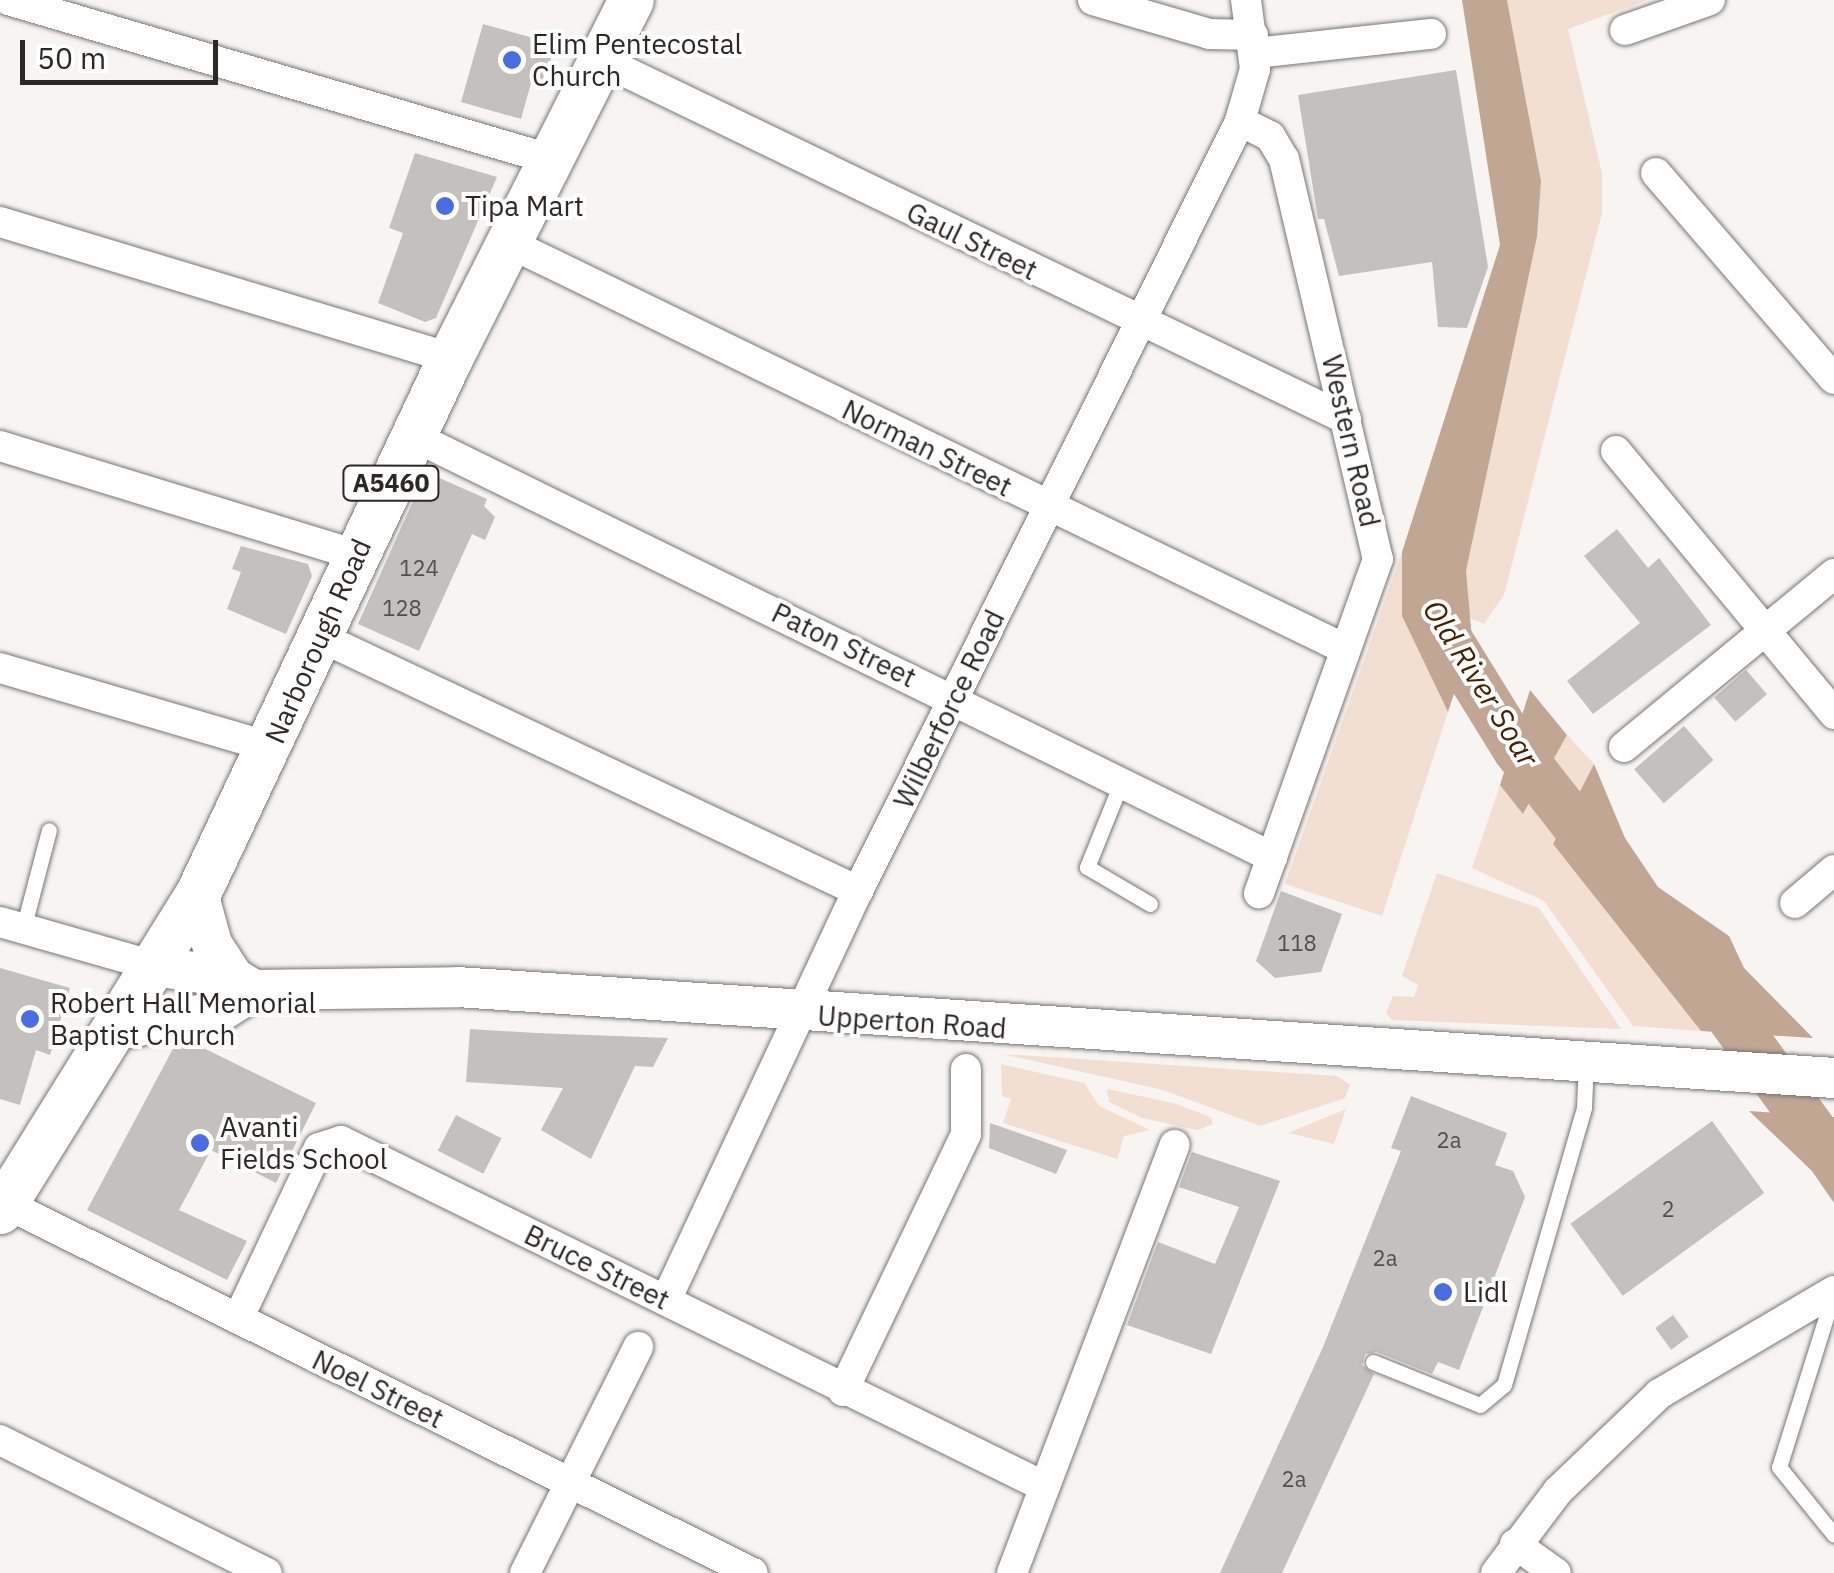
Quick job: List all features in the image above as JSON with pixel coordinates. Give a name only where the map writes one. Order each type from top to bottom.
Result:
[{"type":"main road","name":"Narborough Road","points":[[2,1207],[198,893],[270,747],[316,635],[450,358],[631,0]]},
{"type":"street","points":[[8,0],[553,160]]},
{"type":"street","points":[[1093,0],[1254,44],[1431,34]]},
{"type":"street","points":[[1240,121],[1254,44],[1246,0]]},
{"type":"street","points":[[1625,30],[1710,0]]},
{"type":"street","name":"Gaul Street","points":[[601,60],[1139,324],[1346,418]]},
{"type":"street","name":"Wilberforce Road","points":[[666,1300],[858,890],[1240,121]]},
{"type":"street","name":"Western Road","points":[[1240,121],[1270,136],[1284,158],[1378,559],[1259,893]]},
{"type":"street","points":[[1656,172],[1834,379]]},
{"type":"street","points":[[0,222],[450,358]]},
{"type":"street","name":"Norman Street","points":[[510,244],[1345,649]]},
{"type":"street","name":"Paton Street","points":[[413,436],[1272,857]]},
{"type":"street","points":[[0,446],[356,555]]},
{"type":"street","points":[[1616,451],[1834,714]]},
{"type":"street","points":[[1624,747],[1834,574]]},
{"type":"street","points":[[316,635],[858,890]]},
{"type":"street","points":[[0,668],[270,747]]},
{"type":"street","points":[[1795,903],[1834,870]]},
{"type":"street","points":[[116,1030],[221,1011],[244,984],[206,928],[198,893]]},
{"type":"street","name":"Upperton Road","points":[[12,926],[154,966],[244,984],[457,987],[799,1014],[1834,1078]]},
{"type":"street","points":[[843,1391],[966,1134],[966,1069]]},
{"type":"street","name":"Bruce Street","points":[[238,1319],[324,1142],[342,1142],[400,1159],[843,1391],[1045,1487]]},
{"type":"street","points":[[1012,1573],[1175,1145]]},
{"type":"street","name":"Noel Street","points":[[2,1207],[753,1573]]},
{"type":"street","points":[[1496,1573],[1558,1490],[1660,1394],[1834,1291]]},
{"type":"street","points":[[526,1573],[638,1347]]},
{"type":"street","points":[[0,1440],[267,1573]]},
{"type":"street","points":[[1515,1544],[1556,1573]]},
{"type":"lane","points":[[1122,783],[1087,866],[1150,904]]},
{"type":"lane","points":[[12,926],[49,830]]},
{"type":"lane","points":[[1373,1362],[1480,1405],[1504,1385],[1584,1107],[1586,1062]]},
{"type":"lane","points":[[1834,1291],[1780,1466],[1834,1535]]},
{"type":"shaded area","points":[[1462,0],[1507,0],[1541,181],[1537,237],[1466,571],[1472,639],[1448,712],[1402,616],[1402,552],[1500,245]]},
{"type":"shaded area","points":[[1507,0],[1648,0],[1568,29],[1602,173],[1602,213],[1504,595],[1484,624],[1465,616],[1466,571],[1537,237],[1541,181]]},
{"type":"shaded area","points":[[1402,552],[1402,616],[1448,712],[1382,916],[1285,884]]},
{"type":"shaded area","points":[[1530,690],[1567,735],[1523,814],[1500,785]]},
{"type":"shaded area","points":[[1567,735],[1594,764],[1553,844],[1701,1031],[1633,1026],[1544,901],[1472,868],[1500,785],[1524,813]]},
{"type":"shaded area","points":[[1594,764],[1625,838],[1658,887],[1729,936],[1744,968],[1813,1038],[1701,1031],[1553,844]]},
{"type":"shaded area","points":[[1437,873],[1539,908],[1621,1029],[1392,1020],[1386,1013],[1393,996],[1414,997],[1418,985],[1402,976]]},
{"type":"shaded area","points":[[1003,1054],[1337,1076],[1350,1085],[1345,1098],[1260,1126],[1163,1090]]},
{"type":"shaded area","points":[[1001,1064],[1084,1083],[1099,1106],[1150,1130],[1124,1136],[1117,1159],[1003,1123],[1011,1099],[1002,1096]]},
{"type":"shaded area","points":[[1107,1089],[1173,1103],[1211,1117],[1213,1124],[1198,1130],[1142,1118],[1109,1102]]},
{"type":"shaded area","points":[[1346,1109],[1334,1144],[1288,1133]]},
{"type":"shaded area","points":[[1749,1111],[1834,1117],[1834,1203],[1812,1171]]},
{"type":"building","name":"Elim Pentecostal Church","points":[[483,24],[555,44],[545,80],[533,76],[521,119],[461,102]]},
{"type":"building","points":[[1456,70],[1488,267],[1467,328],[1438,327],[1432,262],[1339,276],[1324,219],[1318,219],[1298,95]]},
{"type":"building","points":[[415,153],[497,177],[436,318],[425,322],[378,303],[403,233],[389,228]]},
{"type":"building","points":[[426,472],[487,499],[484,506],[495,517],[485,540],[472,534],[419,651],[358,624]]},
{"type":"building","points":[[1617,529],[1648,568],[1659,558],[1711,625],[1593,714],[1567,681],[1640,623],[1584,556]]},
{"type":"building","points":[[241,546],[308,564],[312,576],[286,634],[227,609],[241,572],[232,569]]},
{"type":"building","points":[[1746,670],[1767,694],[1735,722],[1714,698]]},
{"type":"building","points":[[1684,726],[1714,760],[1664,803],[1634,769]]},
{"type":"building","points":[[1281,891],[1342,914],[1321,972],[1275,978],[1256,961]]},
{"type":"building","name":"Robert Hall Memorial Baptist Church","points":[[0,968],[70,988],[50,1055],[36,1050],[20,1105],[0,1099]]},
{"type":"building","points":[[470,1029],[668,1038],[653,1067],[635,1066],[591,1159],[541,1130],[563,1088],[466,1082]]},
{"type":"building","points":[[189,1041],[316,1103],[276,1183],[211,1150],[179,1210],[247,1241],[227,1280],[87,1210],[176,1043]]},
{"type":"building","points":[[1411,1096],[1507,1133],[1495,1165],[1513,1171],[1525,1197],[1459,1370],[1438,1362],[1432,1374],[1377,1352],[1365,1354],[1362,1365],[1374,1374],[1282,1573],[1220,1573],[1323,1347],[1401,1151],[1391,1148]]},
{"type":"building","points":[[456,1115],[501,1138],[483,1174],[438,1151]]},
{"type":"building","points":[[1712,1121],[1764,1193],[1623,1296],[1570,1224]]},
{"type":"building","points":[[990,1123],[1067,1150],[1056,1174],[989,1148]]},
{"type":"building","points":[[1192,1152],[1280,1181],[1211,1354],[1127,1325],[1158,1242],[1215,1264],[1239,1207],[1179,1187]]},
{"type":"building","points":[[1673,1315],[1689,1337],[1671,1350],[1655,1328]]},
{"type":"waterway","name":"Old River Soar","points":[[1431,611],[1517,750],[1606,864]]},
{"type":"waterway","name":"Old River Soar","points":[[1707,985],[1834,1160]]},
{"type":"place","name":"Elim Pentecostal Church","points":[[512,60]]},
{"type":"place","name":"Tipa Mart","points":[[445,206]]},
{"type":"place","name":"Robert Hall Memorial Baptist Church","points":[[30,1019]]},
{"type":"place","name":"Avanti Fields School","points":[[200,1143]]},
{"type":"place","name":"Lidl","points":[[1443,1292]]}]
